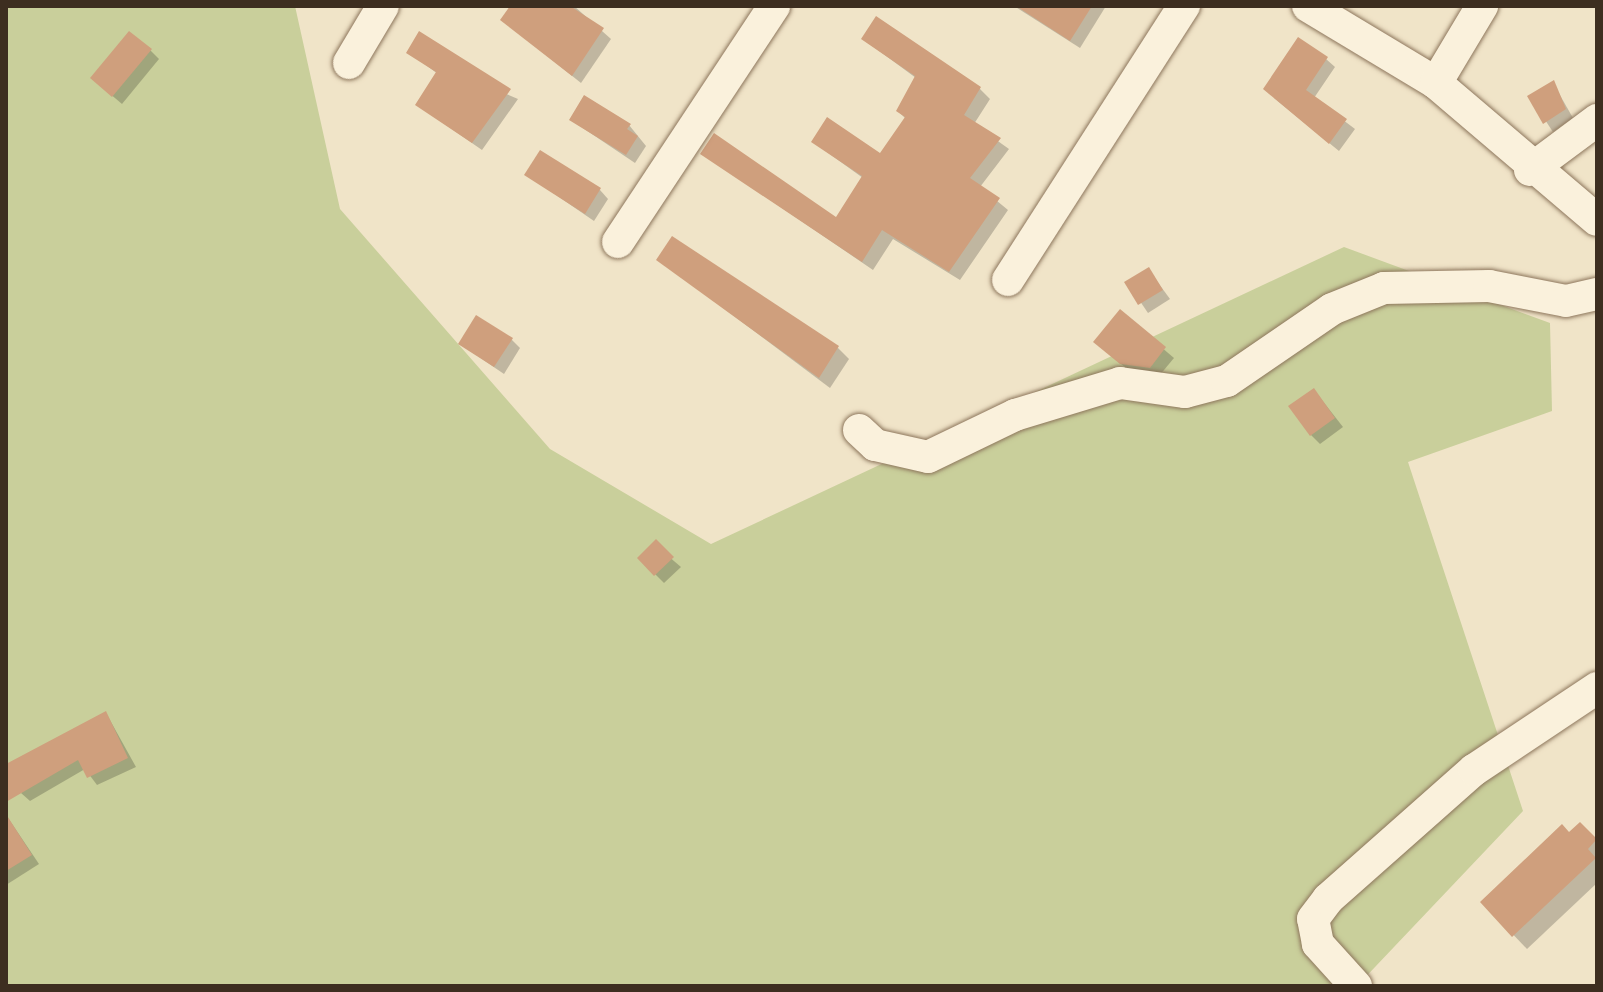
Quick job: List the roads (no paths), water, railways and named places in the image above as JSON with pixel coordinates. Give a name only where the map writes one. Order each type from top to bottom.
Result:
[{"type":"street","points":[[349,63],[383,6]]},
{"type":"street","points":[[618,242],[774,6]]},
{"type":"street","points":[[1008,280],[1184,6]]},
{"type":"street","points":[[1308,6],[1436,83],[1530,170],[1597,220]]},
{"type":"street","points":[[1436,83],[1482,6]]},
{"type":"street","points":[[1530,170],[1597,120]]},
{"type":"street","points":[[859,430],[911,459],[928,457],[1015,415],[1120,383],[1185,392],[1227,381],[1332,309],[1384,288],[1489,286],[1566,301],[1597,294]]},
{"type":"street","points":[[1356,986],[1318,944],[1313,919],[1328,899],[1474,770],[1597,688]]}]
